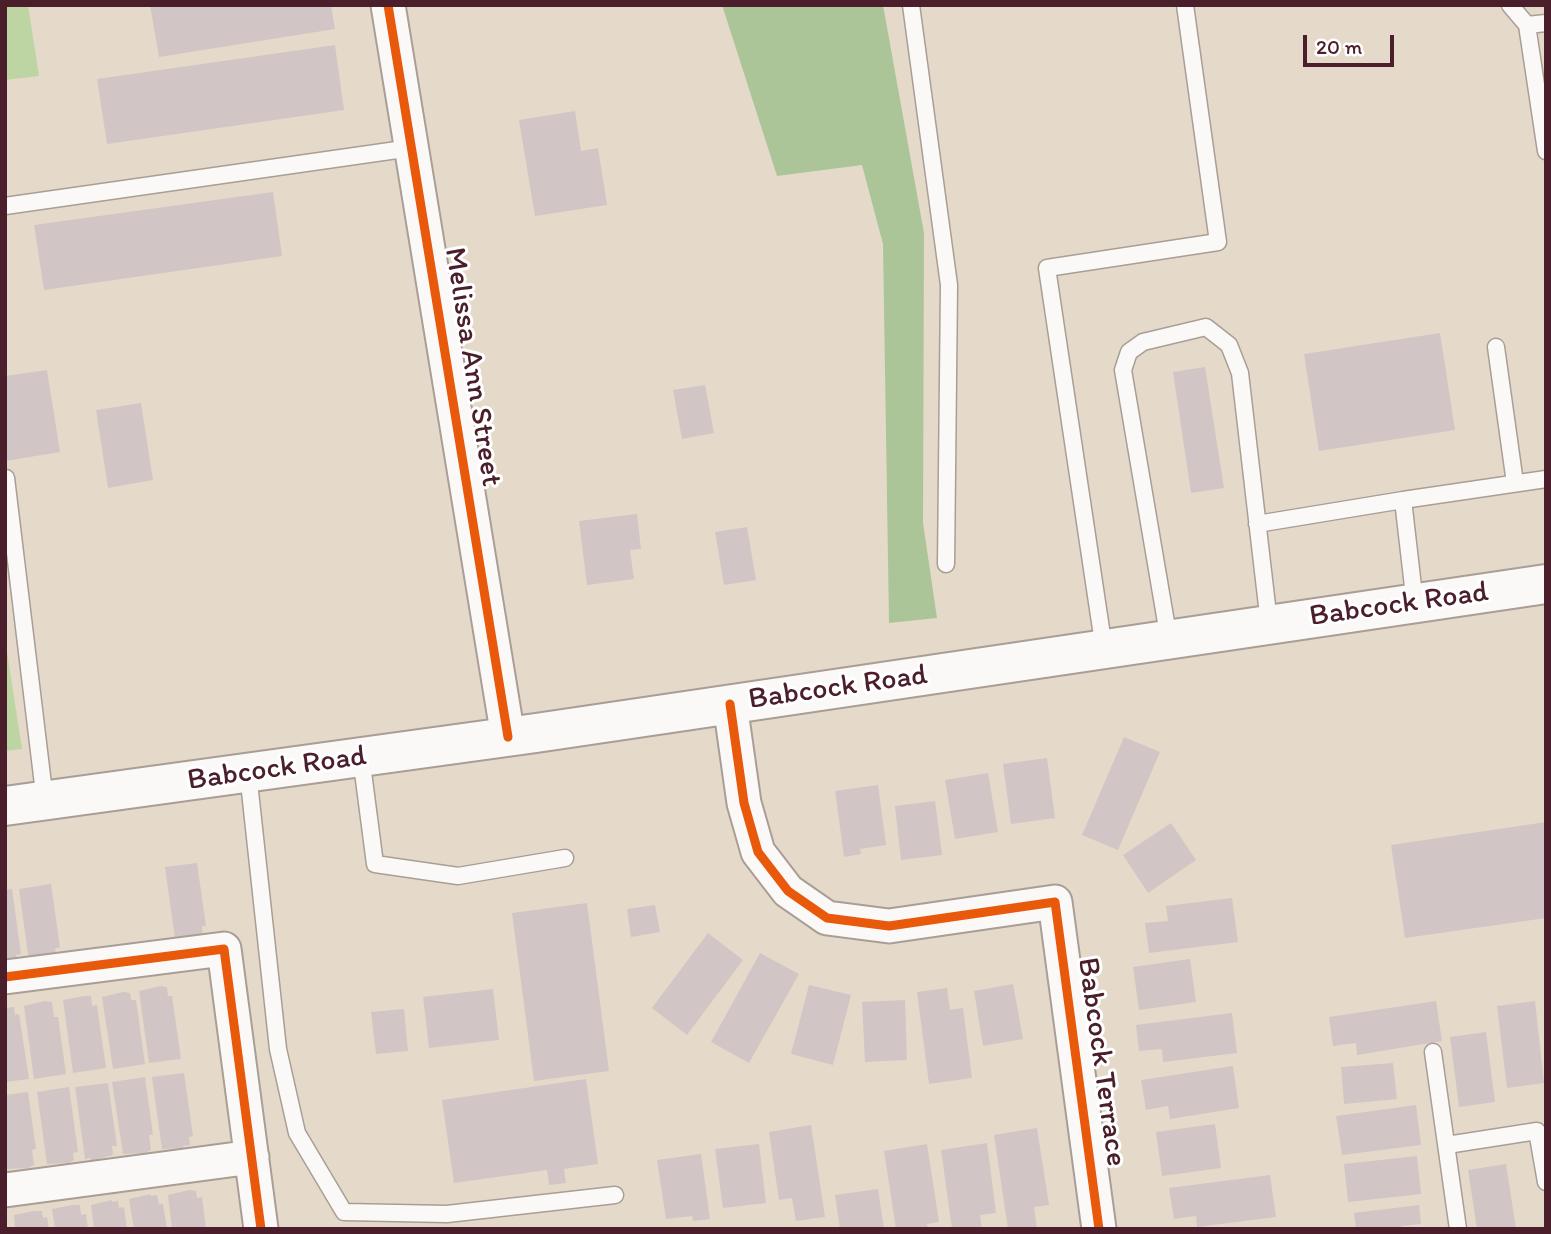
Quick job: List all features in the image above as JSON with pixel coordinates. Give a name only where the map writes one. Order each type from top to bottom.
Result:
[{"type":"main road","name":"Babcock Road","points":[[5,806],[508,737],[1546,584]]},
{"type":"street","name":"Melissa Ann Street","points":[[388,5],[508,737]]},
{"type":"street","name":"Babcock Terrace","points":[[730,704],[744,803],[758,852],[788,891],[827,918],[889,926],[1055,902],[1099,1229]]},
{"type":"street","points":[[5,977],[224,949],[261,1229]]},
{"type":"street","points":[[5,1190],[252,1157]]},
{"type":"lane","points":[[911,5],[949,285],[946,564]]},
{"type":"lane","points":[[1104,649],[1047,268],[1218,242],[1185,5]]},
{"type":"lane","points":[[1510,5],[1527,25],[1546,151]]},
{"type":"lane","points":[[1527,25],[1546,23]]},
{"type":"lane","points":[[5,206],[411,148]]},
{"type":"lane","points":[[1168,640],[1123,370],[1129,352],[1143,342],[1206,327],[1229,345],[1240,373],[1269,623]]},
{"type":"lane","points":[[1496,347],[1515,483]]},
{"type":"lane","points":[[6,478],[45,801]]},
{"type":"lane","points":[[1257,524],[1546,478]]},
{"type":"lane","points":[[1403,500],[1415,604]]},
{"type":"lane","points":[[361,757],[375,864],[458,876],[565,858]]},
{"type":"lane","points":[[248,773],[278,1049],[297,1133],[344,1212],[447,1214],[615,1195]]},
{"type":"lane","points":[[1433,1052],[1458,1229]]},
{"type":"lane","points":[[1447,1145],[1537,1131],[1542,1143],[1546,1182]]},
{"type":"green space","points":[[5,5],[28,5],[39,76],[5,80]]},
{"type":"green space","points":[[722,5],[883,5],[924,233],[923,523],[937,618],[889,623],[883,244],[862,165],[777,176]]},
{"type":"green space","points":[[5,639],[22,749],[5,751]]},
{"type":"building","points":[[150,5],[331,5],[335,29],[159,57]]},
{"type":"building","points":[[335,45],[344,110],[107,144],[97,79]]},
{"type":"building","points":[[575,111],[581,151],[598,148],[607,205],[535,216],[519,120]]},
{"type":"building","points":[[273,192],[282,256],[44,290],[34,225]]},
{"type":"building","points":[[1440,333],[1455,430],[1319,451],[1304,354]]},
{"type":"building","points":[[1205,367],[1224,488],[1191,493],[1173,372]]},
{"type":"building","points":[[47,370],[60,452],[5,461],[5,376]]},
{"type":"building","points":[[705,385],[714,433],[682,439],[673,390]]},
{"type":"building","points":[[141,403],[153,480],[108,488],[96,410]]},
{"type":"building","points":[[637,514],[641,549],[630,550],[634,579],[587,585],[579,521]]},
{"type":"building","points":[[747,527],[756,580],[724,585],[715,532]]},
{"type":"building","points":[[1124,737],[1160,752],[1118,850],[1082,835]]},
{"type":"building","points":[[1047,758],[1055,818],[1011,824],[1003,764]]},
{"type":"building","points":[[988,773],[998,832],[955,839],[945,780]]},
{"type":"building","points":[[878,785],[886,845],[860,849],[861,854],[844,857],[835,791]]},
{"type":"building","points":[[935,801],[942,855],[901,860],[895,806]]},
{"type":"building","points":[[1546,822],[1546,918],[1405,938],[1391,845]]},
{"type":"building","points":[[1171,823],[1196,860],[1148,893],[1123,855]]},
{"type":"building","points":[[197,863],[206,926],[202,926],[203,936],[175,939],[165,867]]},
{"type":"building","points":[[51,884],[60,948],[55,948],[57,957],[29,961],[19,889]]},
{"type":"building","points":[[12,889],[21,954],[16,955],[17,962],[5,966],[5,890]]},
{"type":"building","points":[[1232,898],[1238,942],[1149,953],[1145,923],[1168,921],[1166,906]]},
{"type":"building","points":[[587,903],[609,1071],[534,1081],[512,913]]},
{"type":"building","points":[[655,905],[660,932],[631,937],[627,909]]},
{"type":"building","points":[[708,933],[743,960],[687,1035],[652,1008]]},
{"type":"building","points":[[760,953],[799,974],[749,1063],[711,1042]]},
{"type":"building","points":[[1190,959],[1196,1002],[1139,1010],[1133,967]]},
{"type":"building","points":[[1013,984],[1023,1039],[983,1046],[974,991]]},
{"type":"building","points":[[809,985],[851,995],[833,1065],[791,1054]]},
{"type":"building","points":[[167,987],[168,996],[172,996],[181,1059],[149,1063],[139,991]]},
{"type":"building","points":[[947,988],[950,1010],[963,1008],[972,1078],[929,1084],[917,992]]},
{"type":"building","points":[[493,989],[499,1040],[429,1048],[423,997]]},
{"type":"building","points":[[130,993],[131,1000],[136,1000],[145,1064],[113,1069],[102,997]]},
{"type":"building","points":[[91,996],[92,1006],[97,1005],[106,1068],[73,1073],[63,1000]]},
{"type":"building","points":[[905,1000],[907,1060],[865,1062],[862,1002]]},
{"type":"building","points":[[1436,1001],[1442,1041],[1357,1055],[1356,1043],[1333,1046],[1329,1017]]},
{"type":"building","points":[[1535,1001],[1544,1083],[1507,1088],[1497,1006]]},
{"type":"building","points":[[52,1002],[54,1017],[58,1017],[66,1074],[34,1079],[24,1006]]},
{"type":"building","points":[[14,1007],[15,1015],[19,1014],[29,1079],[5,1082],[5,1008]]},
{"type":"building","points":[[404,1009],[408,1051],[376,1054],[371,1012]]},
{"type":"building","points":[[1232,1013],[1237,1053],[1163,1062],[1162,1049],[1139,1051],[1136,1025]]},
{"type":"building","points":[[1486,1032],[1495,1102],[1459,1107],[1450,1037]]},
{"type":"building","points":[[1393,1063],[1397,1099],[1344,1104],[1341,1067]]},
{"type":"building","points":[[1233,1066],[1239,1108],[1170,1119],[1168,1106],[1146,1110],[1141,1080]]},
{"type":"building","points":[[184,1073],[193,1136],[189,1137],[190,1145],[183,1146],[184,1148],[162,1149],[152,1077]]},
{"type":"building","points":[[145,1077],[153,1135],[149,1135],[151,1150],[145,1153],[123,1154],[112,1082]]},
{"type":"building","points":[[586,1079],[598,1164],[564,1169],[566,1183],[549,1185],[547,1170],[454,1183],[442,1100]]},
{"type":"building","points":[[108,1083],[117,1146],[112,1146],[113,1155],[91,1161],[90,1158],[85,1159],[75,1087]]},
{"type":"building","points":[[69,1087],[78,1152],[73,1153],[74,1160],[69,1163],[47,1164],[37,1092]]},
{"type":"building","points":[[28,1092],[36,1149],[32,1150],[34,1165],[28,1168],[6,1169],[5,1095]]},
{"type":"building","points":[[1416,1105],[1421,1145],[1342,1155],[1336,1116]]},
{"type":"building","points":[[1215,1124],[1221,1168],[1162,1176],[1156,1132]]},
{"type":"building","points":[[811,1125],[825,1217],[796,1221],[792,1198],[779,1200],[769,1132]]},
{"type":"building","points":[[1037,1128],[1049,1205],[1034,1207],[1037,1229],[1008,1229],[994,1135]]},
{"type":"building","points":[[987,1143],[996,1213],[980,1215],[982,1229],[952,1229],[941,1150]]},
{"type":"building","points":[[759,1144],[766,1203],[723,1208],[715,1149]]},
{"type":"building","points":[[927,1144],[939,1222],[927,1224],[928,1229],[896,1229],[884,1151]]},
{"type":"building","points":[[701,1154],[710,1219],[693,1221],[692,1216],[666,1219],[657,1160]]},
{"type":"building","points":[[1417,1156],[1421,1194],[1348,1202],[1344,1164]]},
{"type":"building","points":[[1506,1164],[1516,1229],[1477,1229],[1468,1170]]},
{"type":"building","points":[[1270,1175],[1276,1217],[1197,1227],[1196,1216],[1174,1219],[1169,1188]]},
{"type":"building","points":[[878,1189],[884,1229],[840,1229],[835,1195]]},
{"type":"building","points":[[196,1191],[197,1198],[202,1197],[206,1229],[172,1229],[168,1195]]},
{"type":"building","points":[[157,1195],[159,1204],[163,1204],[167,1229],[134,1229],[129,1199]]},
{"type":"building","points":[[118,1201],[119,1208],[124,1207],[127,1229],[94,1229],[91,1205]]},
{"type":"building","points":[[80,1205],[81,1215],[86,1214],[88,1229],[55,1229],[52,1209]]},
{"type":"building","points":[[1419,1205],[1421,1224],[1401,1226],[1402,1229],[1356,1229],[1354,1213]]},
{"type":"building","points":[[42,1211],[43,1218],[47,1217],[49,1229],[15,1229],[14,1215]]},
{"type":"cycle path","points":[[388,5],[508,737]]},
{"type":"cycle path","points":[[730,704],[744,803],[758,852],[788,891],[827,918],[889,926],[1055,902],[1099,1229]]},
{"type":"cycle path","points":[[5,977],[224,949],[261,1229]]}]
